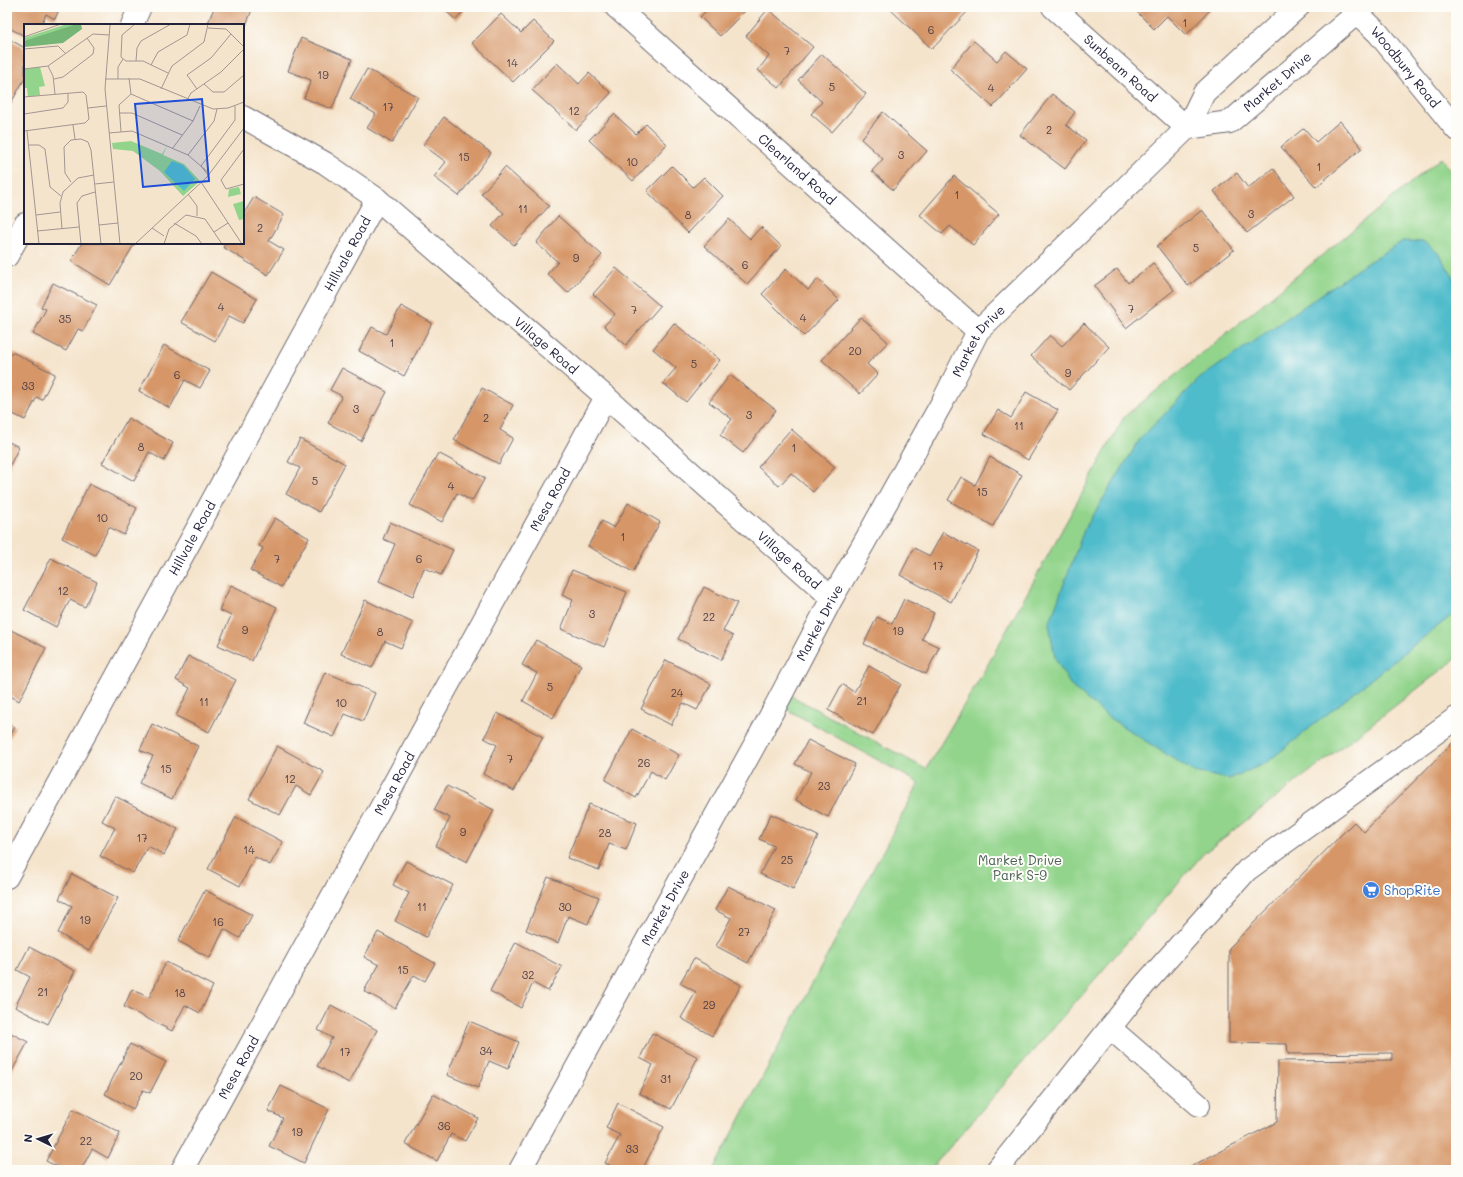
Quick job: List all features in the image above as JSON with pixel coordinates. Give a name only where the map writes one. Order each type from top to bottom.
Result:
[{"type":"street","points":[[132,24],[140,7]]},
{"type":"street","name":"Clearland Road","points":[[616,7],[978,331]]},
{"type":"street","name":"Sunbeam Road","points":[[1054,7],[1187,128]]},
{"type":"street","name":"Market Drive","points":[[520,1170],[761,733],[832,598],[944,399],[978,331],[1187,128],[1204,93],[1298,7]]},
{"type":"street","name":"Market Drive","points":[[1187,128],[1230,122],[1354,10]]},
{"type":"street","name":"Woodbury Road","points":[[1354,10],[1378,33],[1456,128]]},
{"type":"street","name":"Village Road","points":[[244,118],[325,163],[377,199],[606,397],[832,598]]},
{"type":"street","name":"Hillvale Road","points":[[7,876],[377,199]]},
{"type":"street","points":[[7,256],[24,226]]},
{"type":"street","name":"Mesa Road","points":[[182,1170],[606,397]]},
{"type":"street","points":[[997,1170],[1144,986],[1248,870],[1456,718]]},
{"type":"street","points":[[1110,1028],[1199,1105]]},
{"type":"green space","name":"Market Drive Park S-9","points":[[1441,158],[1456,177],[1456,659],[1204,853],[930,1170],[713,1170],[919,783],[779,705],[786,693],[926,769],[987,666],[1124,417]]},
{"type":"water","points":[[1403,241],[1425,242],[1438,253],[1456,281],[1456,612],[1266,763],[1229,779],[1194,772],[1108,717],[1071,686],[1055,658],[1049,624],[1084,530],[1140,439],[1199,379],[1365,264]]},
{"type":"building","points":[[7,7],[60,7],[55,19],[46,14],[41,24],[24,24],[24,36],[7,27]]},
{"type":"building","points":[[211,7],[253,7],[244,30],[244,24],[207,24],[214,8]]},
{"type":"building","points":[[441,7],[467,7],[456,20]]},
{"type":"building","points":[[710,7],[749,7],[720,36],[700,17]]},
{"type":"building","points":[[892,7],[963,7],[968,11],[932,49],[890,9]]},
{"type":"building","points":[[1208,7],[1210,10],[1186,35],[1167,16],[1154,29],[1133,8]]},
{"type":"building","points":[[768,9],[813,47],[779,88],[758,70],[769,56],[746,36]]},
{"type":"building","points":[[501,14],[521,33],[533,21],[554,41],[513,82],[472,43]]},
{"type":"building","points":[[7,38],[24,47],[24,80],[7,110]]},
{"type":"building","points":[[301,38],[352,59],[332,109],[304,98],[311,80],[288,71]]},
{"type":"building","points":[[974,41],[997,61],[1006,51],[1027,69],[993,107],[950,69]]},
{"type":"building","points":[[822,54],[866,94],[832,132],[811,114],[822,102],[798,80]]},
{"type":"building","points":[[557,63],[579,84],[589,73],[611,93],[576,130],[532,90]]},
{"type":"building","points":[[367,69],[418,97],[392,143],[367,128],[376,114],[350,99]]},
{"type":"building","points":[[1052,94],[1075,112],[1066,125],[1086,140],[1065,169],[1020,135]]},
{"type":"building","points":[[883,112],[927,151],[893,190],[872,171],[883,159],[861,139]]},
{"type":"building","points":[[614,114],[636,134],[646,124],[667,144],[633,181],[589,140]]},
{"type":"building","points":[[444,117],[491,153],[459,196],[434,177],[446,162],[423,145]]},
{"type":"building","points":[[1340,121],[1362,148],[1316,187],[1281,147],[1304,128],[1316,142]]},
{"type":"building","points":[[672,166],[693,187],[704,177],[723,196],[688,233],[647,191]]},
{"type":"building","points":[[505,167],[549,206],[514,245],[492,226],[504,213],[481,194]]},
{"type":"building","points":[[1273,168],[1294,196],[1247,233],[1214,191],[1237,173],[1248,188]]},
{"type":"building","points":[[954,176],[999,214],[973,245],[950,226],[942,234],[920,215]]},
{"type":"building","points":[[254,197],[284,215],[269,241],[284,250],[268,275],[223,247],[225,244],[244,244],[244,213]]},
{"type":"building","points":[[1202,210],[1234,250],[1188,286],[1157,246]]},
{"type":"building","points":[[558,216],[602,255],[568,293],[547,274],[558,262],[536,243]]},
{"type":"building","points":[[729,219],[750,239],[761,227],[781,246],[747,284],[704,246]]},
{"type":"building","points":[[81,244],[134,244],[110,285],[71,261]]},
{"type":"building","points":[[1153,263],[1174,290],[1126,328],[1094,286],[1117,269],[1128,283]]},
{"type":"building","points":[[616,268],[660,306],[626,345],[604,326],[615,314],[593,294]]},
{"type":"building","points":[[786,269],[808,290],[818,279],[839,300],[804,336],[762,294]]},
{"type":"building","points":[[211,272],[257,299],[243,323],[229,316],[215,341],[181,322]]},
{"type":"building","points":[[53,283],[97,305],[83,331],[78,329],[66,351],[33,334],[46,309],[41,307]]},
{"type":"building","points":[[401,306],[432,323],[404,376],[359,351],[372,327],[386,334]]},
{"type":"building","points":[[861,317],[888,342],[867,364],[878,374],[860,394],[822,360]]},
{"type":"building","points":[[674,323],[720,360],[686,402],[663,383],[676,368],[653,349]]},
{"type":"building","points":[[1084,323],[1109,347],[1069,390],[1031,356],[1050,335],[1062,346]]},
{"type":"building","points":[[164,345],[210,371],[200,388],[185,380],[170,408],[139,391]]},
{"type":"building","points":[[12,352],[55,374],[42,400],[37,397],[25,420],[7,411],[7,361]]},
{"type":"building","points":[[342,368],[387,392],[361,441],[328,423],[342,396],[330,390]]},
{"type":"building","points":[[730,375],[776,410],[743,453],[720,435],[732,419],[709,402]]},
{"type":"building","points":[[482,388],[513,405],[500,430],[513,438],[499,464],[454,440]]},
{"type":"building","points":[[1026,392],[1058,410],[1028,460],[984,434],[998,410],[1011,418]]},
{"type":"building","points":[[128,418],[173,443],[164,461],[149,452],[134,481],[102,463]]},
{"type":"building","points":[[791,429],[835,467],[813,492],[791,473],[779,486],[758,467]]},
{"type":"building","points":[[300,439],[345,464],[319,512],[286,494],[300,468],[288,462]]},
{"type":"building","points":[[7,441],[19,447],[7,471]]},
{"type":"building","points":[[438,453],[485,478],[472,501],[457,493],[442,522],[410,505]]},
{"type":"building","points":[[990,457],[1022,475],[993,526],[948,500],[961,477],[975,485]]},
{"type":"building","points":[[89,484],[137,508],[124,535],[109,527],[95,555],[62,538]]},
{"type":"building","points":[[628,503],[660,522],[633,572],[588,546],[602,521],[614,528]]},
{"type":"building","points":[[275,518],[309,538],[281,587],[250,570],[263,548],[259,546]]},
{"type":"building","points":[[390,522],[453,550],[441,575],[424,568],[413,596],[379,581],[395,544],[383,539]]},
{"type":"building","points":[[943,532],[978,551],[951,602],[900,575],[914,548],[930,556]]},
{"type":"building","points":[[51,558],[97,582],[85,607],[70,600],[56,627],[24,610]]},
{"type":"building","points":[[572,570],[627,592],[604,647],[561,629],[573,600],[562,595]]},
{"type":"building","points":[[231,585],[277,607],[252,661],[218,645],[231,616],[219,610]]},
{"type":"building","points":[[704,587],[737,603],[723,631],[733,636],[721,660],[678,639]]},
{"type":"building","points":[[904,599],[934,613],[922,639],[939,647],[926,674],[864,644],[877,617],[892,624]]},
{"type":"building","points":[[365,600],[413,623],[401,648],[385,641],[372,668],[341,654]]},
{"type":"building","points":[[11,630],[46,648],[19,701],[7,694],[7,637]]},
{"type":"building","points":[[536,640],[581,665],[553,718],[523,701],[537,673],[522,665]]},
{"type":"building","points":[[188,656],[236,680],[209,732],[176,716],[190,688],[176,680]]},
{"type":"building","points":[[666,660],[711,684],[697,710],[683,703],[671,725],[641,709]]},
{"type":"building","points":[[869,666],[901,684],[873,735],[828,710],[842,684],[854,692]]},
{"type":"building","points":[[325,672],[375,693],[363,721],[345,714],[334,737],[303,723]]},
{"type":"building","points":[[497,713],[543,737],[514,791],[483,774],[497,745],[484,738]]},
{"type":"building","points":[[7,722],[15,727],[7,742]]},
{"type":"building","points":[[152,724],[198,746],[172,799],[139,783],[153,756],[140,750]]},
{"type":"building","points":[[632,729],[679,755],[665,780],[651,771],[636,798],[605,780]]},
{"type":"building","name":"ShopRite","points":[[1456,739],[1456,1170],[1184,1170],[1277,1122],[1278,1061],[1392,1060],[1392,1053],[1288,1054],[1287,1044],[1229,1043],[1229,948],[1354,822],[1364,832]]},
{"type":"building","points":[[808,740],[855,764],[828,817],[796,800],[811,772],[795,764]]},
{"type":"building","points":[[277,746],[324,772],[311,795],[296,786],[280,815],[249,799]]},
{"type":"building","points":[[447,786],[494,810],[467,862],[436,846],[450,818],[434,810]]},
{"type":"building","points":[[115,796],[178,829],[164,855],[148,846],[133,873],[100,856],[115,828],[102,821]]},
{"type":"building","points":[[589,804],[637,823],[626,850],[609,844],[599,870],[567,858]]},
{"type":"building","points":[[771,814],[818,836],[793,889],[760,874],[774,846],[759,839]]},
{"type":"building","points":[[236,817],[283,842],[270,865],[255,857],[240,886],[208,869]]},
{"type":"building","points":[[406,861],[453,885],[426,937],[395,921],[409,893],[393,885]]},
{"type":"building","points":[[72,874],[118,898],[89,951],[58,933],[72,906],[59,899]]},
{"type":"building","points":[[548,877],[599,897],[588,924],[568,916],[558,943],[526,930]]},
{"type":"building","points":[[728,886],[776,910],[748,963],[716,946],[731,918],[715,910]]},
{"type":"building","points":[[205,890],[252,915],[240,938],[224,929],[210,958],[178,941]]},
{"type":"building","points":[[378,932],[435,963],[425,981],[414,975],[395,1008],[364,991],[379,965],[364,957]]},
{"type":"building","points":[[516,942],[562,967],[548,991],[533,983],[521,1008],[490,991]]},
{"type":"building","points":[[29,947],[75,971],[48,1024],[15,1007],[30,977],[17,970]]},
{"type":"building","points":[[694,958],[741,985],[712,1036],[681,1018],[696,992],[680,983]]},
{"type":"building","points":[[166,962],[213,986],[200,1013],[185,1005],[172,1031],[124,1007],[132,989],[149,998]]},
{"type":"building","points":[[331,1005],[377,1030],[349,1083],[317,1066],[332,1038],[318,1030]]},
{"type":"building","points":[[469,1021],[519,1042],[508,1069],[489,1061],[478,1088],[447,1075]]},
{"type":"building","points":[[7,1031],[28,1042],[7,1080]]},
{"type":"building","points":[[652,1033],[698,1057],[671,1109],[639,1093],[653,1065],[640,1058]]},
{"type":"building","points":[[130,1044],[166,1062],[150,1093],[143,1090],[133,1109],[105,1094]]},
{"type":"building","points":[[281,1086],[329,1109],[304,1163],[269,1146],[283,1118],[268,1111]]},
{"type":"building","points":[[433,1094],[478,1118],[465,1141],[451,1134],[437,1161],[405,1144]]},
{"type":"building","points":[[618,1103],[664,1127],[642,1170],[620,1170],[605,1163],[620,1135],[606,1128]]},
{"type":"building","points":[[73,1109],[120,1133],[108,1158],[92,1149],[81,1170],[64,1170],[46,1161]]},
{"type":"place","name":"ShopRite","points":[[1371,890]]}]
